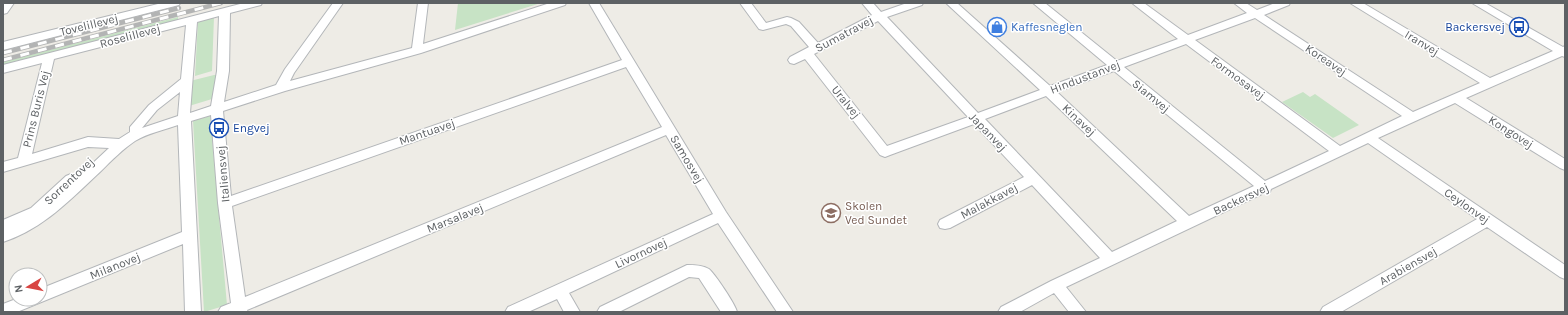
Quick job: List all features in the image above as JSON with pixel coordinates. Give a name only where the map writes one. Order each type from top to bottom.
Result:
[{"type":"street","points":[[3,11],[9,3]]},
{"type":"street","name":"Tovelillevej","points":[[3,46],[175,3]]},
{"type":"street","name":"Roselillevej","points":[[3,69],[257,3]]},
{"type":"street","points":[[281,88],[289,72],[338,3]]},
{"type":"street","points":[[416,50],[423,3]]},
{"type":"street","points":[[184,116],[416,50],[561,3]]},
{"type":"street","name":"Samosvej","points":[[594,3],[630,61],[721,216],[785,312]]},
{"type":"street","name":"Uralvej","points":[[745,3],[763,27],[788,20],[795,24],[812,51],[885,152]]},
{"type":"street","name":"Japanvej","points":[[867,3],[1110,260]]},
{"type":"street","name":"Sumatravej","points":[[794,60],[879,16],[918,3]]},
{"type":"street","name":"Kinavej","points":[[951,3],[1048,91],[1188,223]]},
{"type":"street","name":"Siamvej","points":[[1038,3],[1265,188]]},
{"type":"street","name":"Formosavej","points":[[1137,3],[1340,152]]},
{"type":"street","name":"Koreavej","points":[[1239,3],[1412,117]]},
{"type":"street","name":"Hindustanvej","points":[[885,152],[1285,3]]},
{"type":"street","name":"Iranvej","points":[[1355,3],[1488,83]]},
{"type":"street","points":[[1477,3],[1564,52]]},
{"type":"street","name":"Italiensvej","points":[[225,11],[223,71],[217,106],[235,310]]},
{"type":"street","points":[[192,20],[184,116],[193,312]]},
{"type":"street","name":"Backersvej","points":[[1006,312],[1056,285],[1265,188],[1412,117],[1488,83],[1564,52]]},
{"type":"street","name":"Prins Buris Vej","points":[[24,161],[49,58]]},
{"type":"street","name":"Mantuavej","points":[[225,203],[630,61]]},
{"type":"street","name":"Sorrentovej","points":[[136,130],[141,119],[166,95],[187,80]]},
{"type":"street","name":"Kongovej","points":[[1456,98],[1565,165]]},
{"type":"street","name":"Sorrentovej","points":[[5,234],[26,226],[51,211],[116,144],[136,130],[184,116]]},
{"type":"street","name":"Marsalavej","points":[[235,310],[670,129]]},
{"type":"street","name":"Ceylonvej","points":[[1369,138],[1565,273]]},
{"type":"street","points":[[3,167],[88,142],[116,144]]},
{"type":"street","name":"Malakkavej","points":[[945,224],[1032,179]]},
{"type":"street","name":"Livornovej","points":[[514,312],[721,216]]},
{"type":"street","name":"Arabiensvej","points":[[1328,312],[1487,220]]},
{"type":"street","name":"Milanovej","points":[[48,293],[190,236]]},
{"type":"street","points":[[605,312],[687,271],[698,271],[704,274],[725,302],[729,312]]},
{"type":"street","points":[[1056,285],[1078,312]]},
{"type":"street","points":[[560,290],[572,312]]},
{"type":"street","points":[[3,311],[13,307]]},
{"type":"green space","points":[[458,3],[541,3],[455,30]]},
{"type":"green space","points":[[178,17],[178,23],[3,67],[3,62]]},
{"type":"green space","points":[[214,17],[212,71],[195,76],[198,21]]},
{"type":"green space","points":[[219,75],[212,99],[189,106],[190,81]]},
{"type":"green space","points":[[1303,92],[1310,97],[1315,94],[1359,125],[1333,138],[1282,102]]},
{"type":"green space","points":[[210,116],[227,305],[204,312],[193,121]]},
{"type":"railway","points":[[3,60],[221,3]]},
{"type":"railway","points":[[3,53],[179,8]]},
{"type":"place","name":"Kaffesneglen","points":[[997,27]]},
{"type":"place","name":"Backersvej","points":[[1519,27]]},
{"type":"place","name":"Engvej","points":[[219,128]]},
{"type":"place","name":"Skolen Ved Sundet","points":[[831,213]]}]
